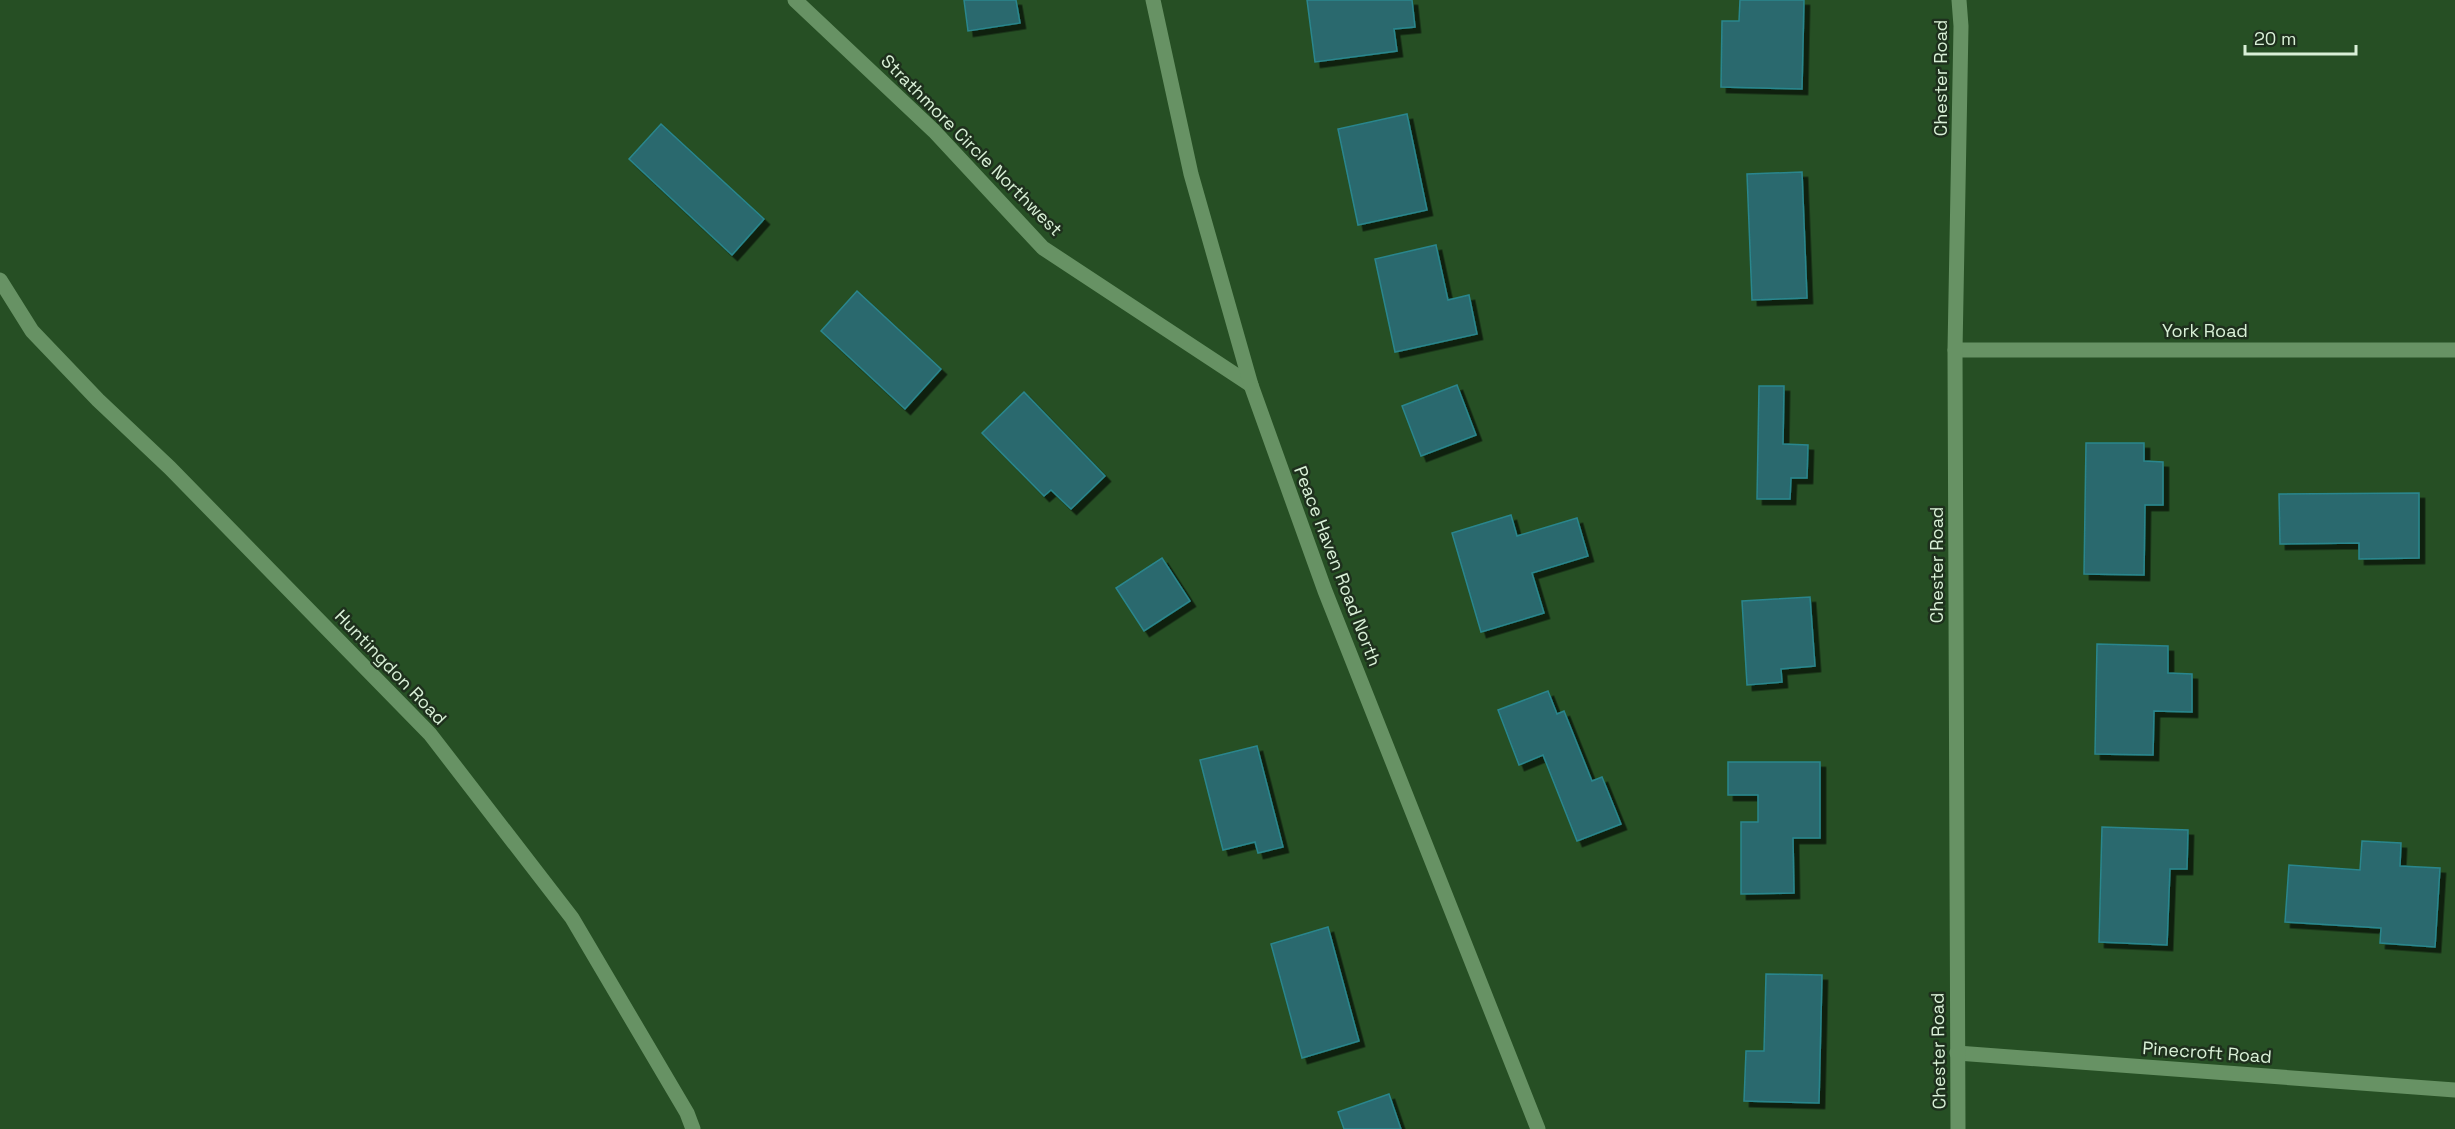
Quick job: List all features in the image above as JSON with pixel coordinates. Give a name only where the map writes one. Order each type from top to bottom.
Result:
[{"type":"street","name":"Strathmore Circle Northwest","points":[[795,0],[934,130],[1043,248],[1251,385]]},
{"type":"street","name":"Peace Haven Road North","points":[[1153,0],[1191,174],[1251,385],[1325,591],[1538,1129]]},
{"type":"street","name":"Chester Road","points":[[1958,1129],[1955,350],[1961,26],[1959,0]]},
{"type":"street","name":"Huntingdon Road","points":[[0,280],[32,331],[98,400],[170,468],[430,734],[573,918],[687,1113],[693,1129]]},
{"type":"street","name":"York Road","points":[[1955,350],[2455,350]]},
{"type":"street","name":"Pinecroft Road","points":[[1957,1053],[2455,1090]]},
{"type":"building","points":[[964,0],[1016,0],[1020,23],[968,31]]},
{"type":"building","points":[[1307,0],[1412,0],[1415,27],[1394,29],[1397,51],[1315,62]]},
{"type":"building","points":[[1740,0],[1804,0],[1802,89],[1721,87],[1722,21],[1739,21]]},
{"type":"building","points":[[1407,114],[1427,210],[1358,225],[1338,129]]},
{"type":"building","points":[[661,124],[764,219],[732,255],[629,159]]},
{"type":"building","points":[[1802,172],[1807,298],[1752,300],[1747,174]]},
{"type":"building","points":[[1436,245],[1448,300],[1469,295],[1477,334],[1395,352],[1375,259]]},
{"type":"building","points":[[857,291],[941,369],[905,409],[821,331]]},
{"type":"building","points":[[1457,385],[1476,435],[1421,456],[1402,406]]},
{"type":"building","points":[[1759,386],[1784,386],[1783,444],[1808,445],[1807,478],[1791,478],[1790,499],[1757,499]]},
{"type":"building","points":[[1024,392],[1105,476],[1071,509],[1051,490],[1044,496],[982,433]]},
{"type":"building","points":[[2086,443],[2144,443],[2144,461],[2163,462],[2163,505],[2145,505],[2144,575],[2084,574]]},
{"type":"building","points":[[2419,493],[2419,558],[2359,559],[2359,543],[2280,544],[2279,494]]},
{"type":"building","points":[[1511,515],[1517,536],[1577,518],[1588,556],[1532,573],[1544,613],[1481,632],[1452,533]]},
{"type":"building","points":[[1162,558],[1190,601],[1144,631],[1116,588]]},
{"type":"building","points":[[1810,597],[1815,666],[1781,669],[1782,682],[1747,685],[1742,601]]},
{"type":"building","points":[[2097,644],[2168,646],[2168,673],[2192,674],[2192,712],[2154,711],[2153,755],[2095,754]]},
{"type":"building","points":[[1548,691],[1557,714],[1564,711],[1592,781],[1602,777],[1621,824],[1577,841],[1543,755],[1519,765],[1498,710]]},
{"type":"building","points":[[1257,746],[1283,847],[1258,853],[1255,842],[1223,850],[1200,760]]},
{"type":"building","points":[[1728,762],[1820,762],[1820,838],[1793,838],[1794,893],[1741,894],[1741,822],[1758,822],[1758,795],[1728,795]]},
{"type":"building","points":[[2102,827],[2188,830],[2187,869],[2170,869],[2167,945],[2099,942]]},
{"type":"building","points":[[2362,841],[2401,843],[2400,866],[2440,868],[2435,947],[2380,943],[2381,928],[2285,922],[2289,865],[2360,870]]},
{"type":"building","points":[[1328,927],[1359,1041],[1302,1058],[1271,944]]},
{"type":"building","points":[[1766,974],[1822,975],[1819,1103],[1744,1101],[1746,1051],[1764,1051]]},
{"type":"building","points":[[1389,1094],[1401,1129],[1344,1129],[1338,1112]]}]
